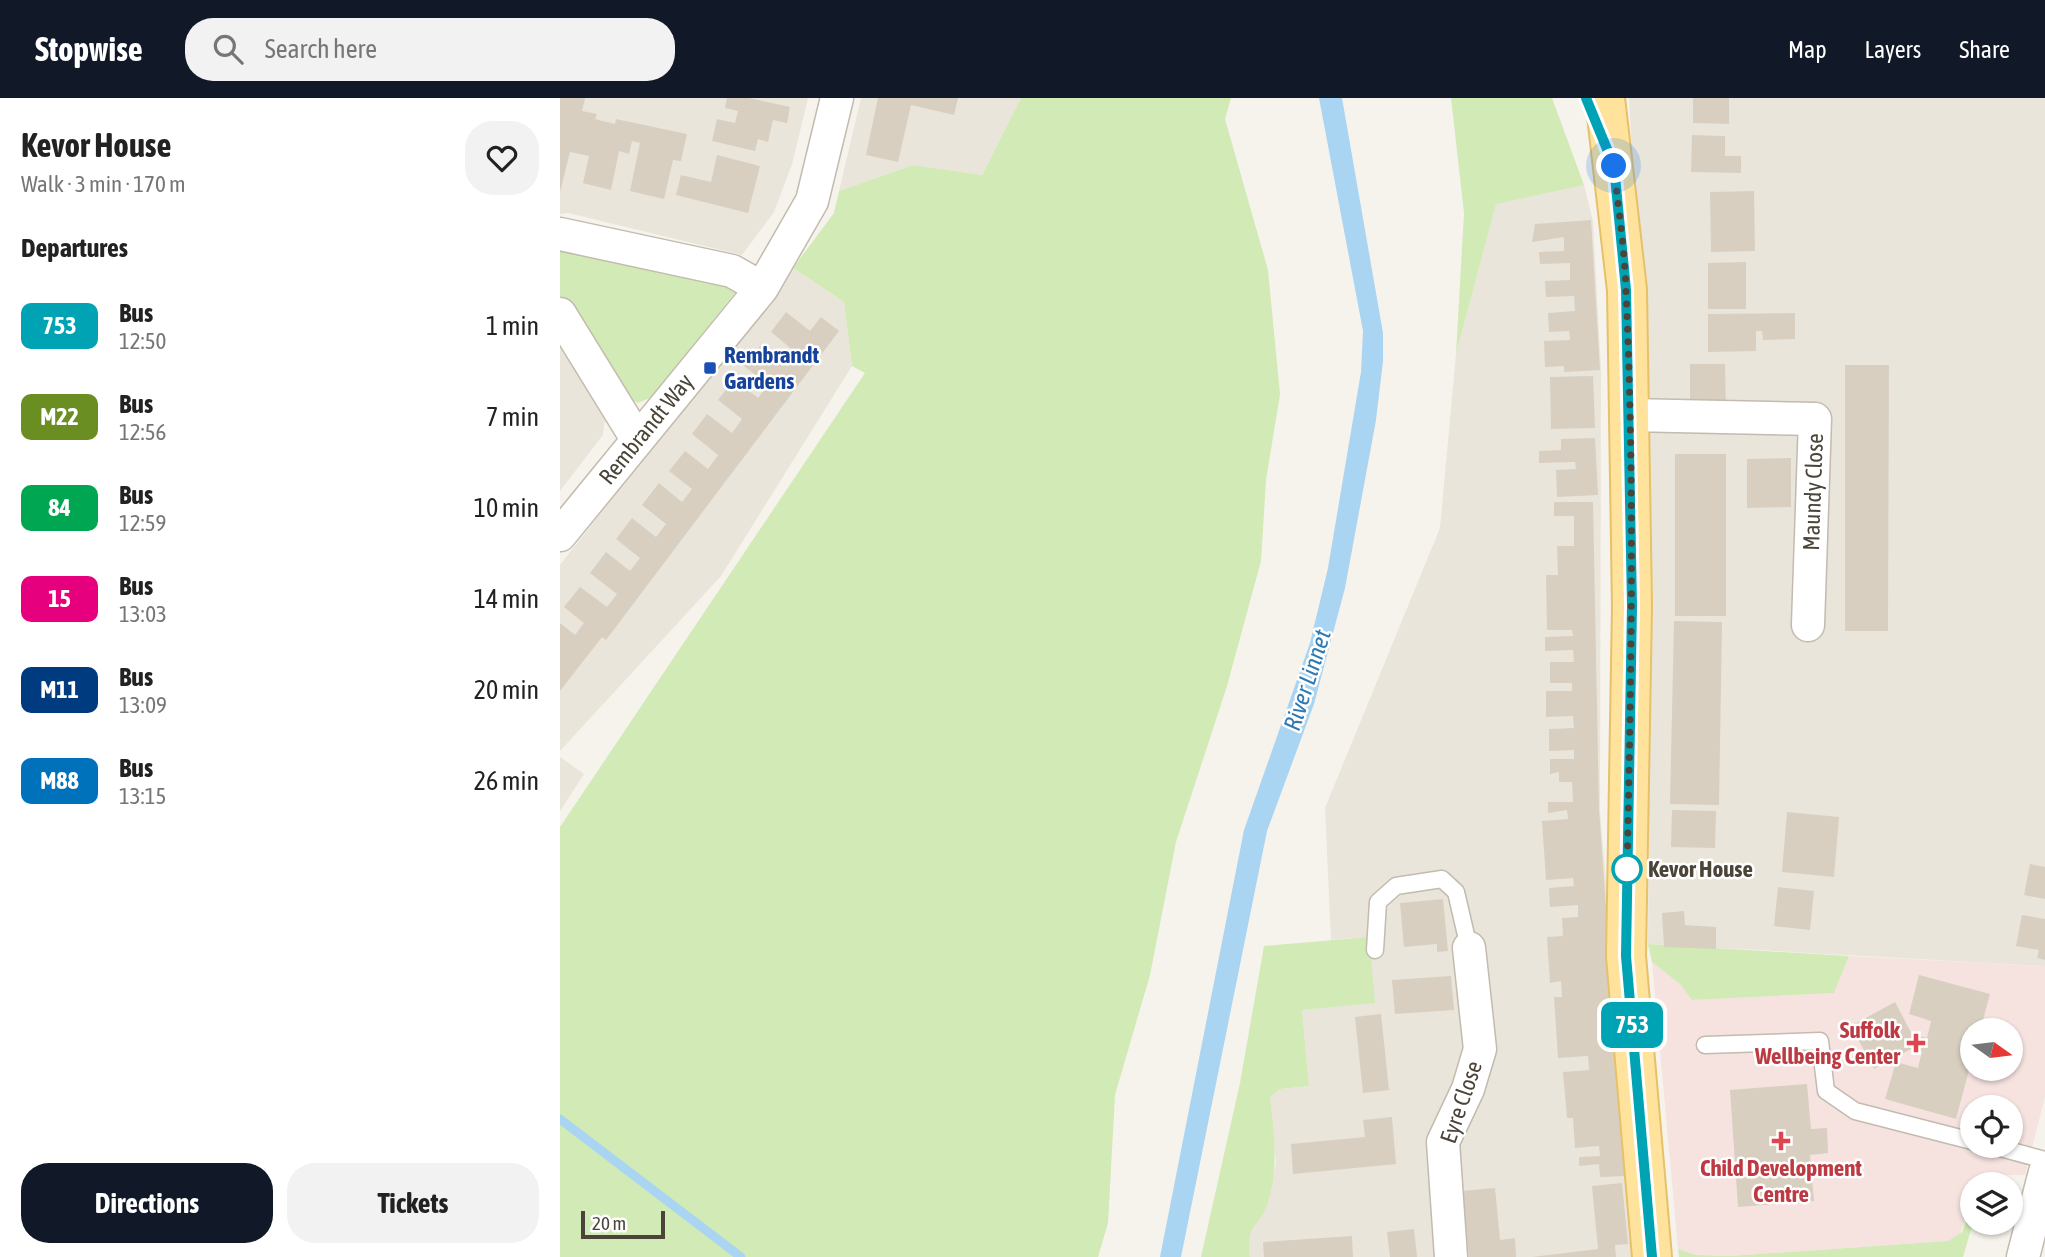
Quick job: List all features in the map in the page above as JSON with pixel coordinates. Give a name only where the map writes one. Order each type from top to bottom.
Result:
[{"type":"main road","points":[[1586,98],[1614,166]]},
{"type":"main road","points":[[1605,98],[1626,290],[1632,606],[1626,956],[1653,1257]]},
{"type":"street","name":"Rembrandt Way","points":[[560,535],[762,288],[812,201],[837,98]]},
{"type":"street","points":[[560,234],[732,271],[762,288]]},
{"type":"street","points":[[560,314],[637,439]]},
{"type":"street","name":"Maundy Close","points":[[1629,415],[1815,419],[1808,625]]},
{"type":"street","name":"Eyre Close","points":[[1451,1257],[1443,1142],[1468,1089],[1480,1049],[1469,948]]},
{"type":"street","points":[[2023,1257],[2045,1172]]},
{"type":"lane","points":[[1375,950],[1378,902],[1396,886],[1442,879],[1456,892],[1469,948]]},
{"type":"lane","points":[[1706,1045],[1820,1041],[1826,1091],[1855,1111],[1960,1138]]},
{"type":"lane","points":[[2023,1154],[2045,1160]]},
{"type":"shaded area","points":[[560,98],[808,98],[792,164],[774,212],[742,255],[568,213],[560,214]]},
{"type":"shaded area","points":[[861,98],[1021,98],[982,175],[913,165],[839,191]]},
{"type":"shaded area","points":[[1629,98],[2045,98],[2045,966],[1648,944],[1651,506]]},
{"type":"shaded area","points":[[1584,185],[1593,221],[1601,370],[1600,811],[1638,1257],[1250,1257],[1248,1235],[1267,1204],[1276,1163],[1270,1098],[1280,1089],[1309,1086],[1302,1010],[1375,1002],[1352,938],[1331,940],[1325,808],[1440,528],[1456,354],[1496,203]]},
{"type":"shaded area","points":[[793,268],[844,302],[852,366],[721,576],[560,751],[560,565]]},
{"type":"shaded area","points":[[560,344],[605,418],[603,435],[560,491]]},
{"type":"shaded area","points":[[560,757],[584,774],[560,811]]},
{"type":"shaded area","points":[[1849,956],[2045,966],[2045,1097],[2025,1175],[2023,1172],[1960,1172],[1960,1234],[1948,1241],[1729,1256],[1696,1255],[1678,1249],[1652,962],[1681,985],[1693,1000],[1834,993]]},
{"type":"green space","points":[[1021,98],[1231,98],[1225,119],[1268,270],[1280,394],[1266,480],[1261,561],[1227,686],[1176,842],[1150,975],[1115,1095],[1108,1223],[1098,1257],[560,1257],[560,827],[865,373],[852,366],[844,302],[793,268],[834,213],[839,191],[913,165],[982,175]]},
{"type":"green space","points":[[1451,98],[1552,98],[1584,185],[1496,204],[1456,354],[1464,213]]},
{"type":"green space","points":[[560,241],[733,281],[735,293],[650,398],[638,403],[625,396],[560,295]]},
{"type":"green space","points":[[1369,937],[1375,1003],[1302,1010],[1309,1086],[1280,1089],[1270,1098],[1275,1150],[1274,1176],[1268,1202],[1250,1237],[1250,1257],[1201,1257],[1240,1083],[1264,946]]},
{"type":"green space","points":[[1648,944],[1849,956],[1834,993],[1692,1000],[1681,985],[1652,962]]},
{"type":"green space","points":[[1960,1233],[1969,1235],[1963,1257],[1679,1257],[1678,1249],[1696,1255],[1729,1256],[1948,1241]]},
{"type":"water","name":"River Linnet","points":[[1319,98],[1342,98],[1383,333],[1383,361],[1376,420],[1345,588],[1314,704],[1267,831],[1181,1257],[1160,1257],[1244,830],[1310,643],[1328,568],[1361,372],[1363,331]]},
{"type":"building","points":[[560,98],[585,98],[582,111],[597,114],[595,119],[615,124],[616,119],[687,134],[681,161],[673,160],[664,199],[630,191],[640,143],[632,141],[629,154],[619,151],[611,190],[583,183],[589,156],[570,152],[560,192]]},
{"type":"building","points":[[727,98],[749,98],[790,107],[787,123],[773,120],[768,142],[758,139],[755,151],[712,141],[717,119],[735,123],[738,111],[725,108]]},
{"type":"building","points":[[878,98],[958,98],[954,115],[911,105],[898,162],[866,155]]},
{"type":"building","points":[[1693,98],[1729,98],[1729,124],[1693,123]]},
{"type":"building","points":[[1692,135],[1725,136],[1725,156],[1741,156],[1741,173],[1691,172]]},
{"type":"building","points":[[717,155],[760,166],[748,213],[676,195],[681,175],[711,182]]},
{"type":"building","points":[[1754,191],[1755,251],[1711,252],[1710,192]]},
{"type":"building","points":[[1591,220],[1600,370],[1564,372],[1564,366],[1545,367],[1544,341],[1570,340],[1569,331],[1549,332],[1548,313],[1575,311],[1574,296],[1546,297],[1545,281],[1570,280],[1570,263],[1540,264],[1539,252],[1564,251],[1564,237],[1532,242],[1535,224]]},
{"type":"building","points":[[1746,262],[1746,309],[1708,309],[1708,263]]},
{"type":"building","points":[[786,312],[810,331],[821,317],[839,331],[606,640],[602,637],[560,691],[560,623],[575,635],[584,623],[564,607],[580,587],[607,607],[617,594],[590,573],[606,552],[630,571],[640,558],[616,539],[632,518],[656,537],[666,524],[642,505],[659,483],[682,502],[692,489],[669,471],[685,451],[708,469],[718,455],[692,434],[707,414],[732,433],[742,419],[718,400],[734,379],[758,398],[768,385],[744,366],[760,346],[784,365],[794,351],[771,332]]},
{"type":"building","points":[[1795,313],[1795,339],[1763,340],[1762,331],[1756,331],[1756,351],[1708,352],[1708,314]]},
{"type":"building","points":[[1690,364],[1725,364],[1726,413],[1690,413]]},
{"type":"building","points":[[1845,365],[1889,365],[1888,631],[1845,631]]},
{"type":"building","points":[[1593,376],[1595,428],[1551,429],[1550,377]]},
{"type":"building","points":[[1595,438],[1598,495],[1557,497],[1556,470],[1576,469],[1575,462],[1539,463],[1539,451],[1561,450],[1561,439]]},
{"type":"building","points":[[1675,454],[1726,454],[1726,616],[1675,616]]},
{"type":"building","points":[[1791,458],[1791,507],[1747,508],[1747,459]]},
{"type":"building","points":[[1554,502],[1593,502],[1599,809],[1625,1176],[1600,1177],[1599,1164],[1579,1166],[1579,1157],[1600,1156],[1599,1146],[1575,1148],[1573,1118],[1567,1118],[1563,1072],[1589,1070],[1588,1056],[1558,1058],[1554,997],[1562,997],[1561,981],[1550,983],[1547,937],[1563,936],[1562,918],[1578,917],[1578,905],[1550,907],[1549,888],[1574,886],[1573,878],[1546,880],[1542,821],[1568,819],[1567,810],[1548,813],[1548,802],[1573,802],[1572,782],[1559,782],[1559,772],[1550,774],[1550,759],[1574,759],[1574,750],[1549,751],[1549,729],[1574,728],[1573,716],[1546,717],[1546,691],[1572,691],[1572,683],[1550,683],[1550,662],[1574,662],[1573,650],[1545,651],[1545,637],[1573,636],[1572,630],[1547,630],[1546,575],[1558,575],[1557,546],[1574,546],[1574,516],[1554,516]]},
{"type":"building","points":[[1674,621],[1722,622],[1719,805],[1670,804]]},
{"type":"building","points":[[1672,810],[1716,811],[1715,848],[1671,847]]},
{"type":"building","points":[[1787,812],[1839,817],[1834,877],[1782,872]]},
{"type":"building","points":[[2030,864],[2045,867],[2045,899],[2024,895]]},
{"type":"building","points":[[1778,887],[1814,891],[1810,930],[1774,926]]},
{"type":"building","points":[[1443,899],[1448,951],[1437,952],[1437,944],[1404,947],[1400,903]]},
{"type":"building","points":[[1684,911],[1685,925],[1716,927],[1716,949],[1664,947],[1662,913]]},
{"type":"building","points":[[2022,915],[2045,919],[2045,960],[2037,958],[2039,950],[2016,946]]},
{"type":"building","name":"Suffolk Wellbeing Center","points":[[1919,975],[1990,994],[1984,1018],[1960,1018],[1960,1082],[1966,1082],[1962,1095],[1960,1095],[1956,1119],[1885,1099],[1896,1062],[1918,1068],[1922,1051],[1911,1049],[1874,1069],[1851,1026],[1895,1002],[1912,1034],[1927,1038],[1931,1021],[1909,1014]]},
{"type":"building","points":[[1451,976],[1454,1010],[1395,1014],[1392,980]]},
{"type":"building","points":[[1381,1014],[1389,1090],[1363,1093],[1355,1017]]},
{"type":"building","name":"Child Development Centre","points":[[1807,1084],[1811,1129],[1827,1128],[1828,1153],[1810,1155],[1814,1201],[1738,1207],[1730,1090]]},
{"type":"building","points":[[1392,1117],[1396,1164],[1293,1174],[1291,1144],[1365,1137],[1363,1120]]},
{"type":"building","points":[[1622,1183],[1628,1244],[1615,1245],[1616,1257],[1532,1257],[1598,1249],[1592,1186]]},
{"type":"building","points":[[1495,1188],[1500,1240],[1515,1238],[1516,1257],[1469,1257],[1462,1191]]},
{"type":"building","points":[[1414,1229],[1417,1257],[1390,1257],[1387,1232]]},
{"type":"building","points":[[1352,1236],[1353,1257],[1264,1257],[1263,1242]]},
{"type":"waterway","points":[[560,1119],[741,1257]]},
{"type":"bus line","name":"753","points":[[1586,98],[1614,166],[1626,290],[1632,606],[1626,956],[1652,1257]]},
{"type":"place","name":"Rembrandt Gardens","points":[[710,368]]},
{"type":"place","name":"Kevor House","points":[[1627,869]]},
{"type":"place","name":"Suffolk Wellbeing Center","points":[[1916,1043]]},
{"type":"place","name":"Child Development Centre","points":[[1781,1141]]},
{"type":"route","points":[[1614,166],[1628,340],[1632,606],[1627,875],[1627,869]]}]
